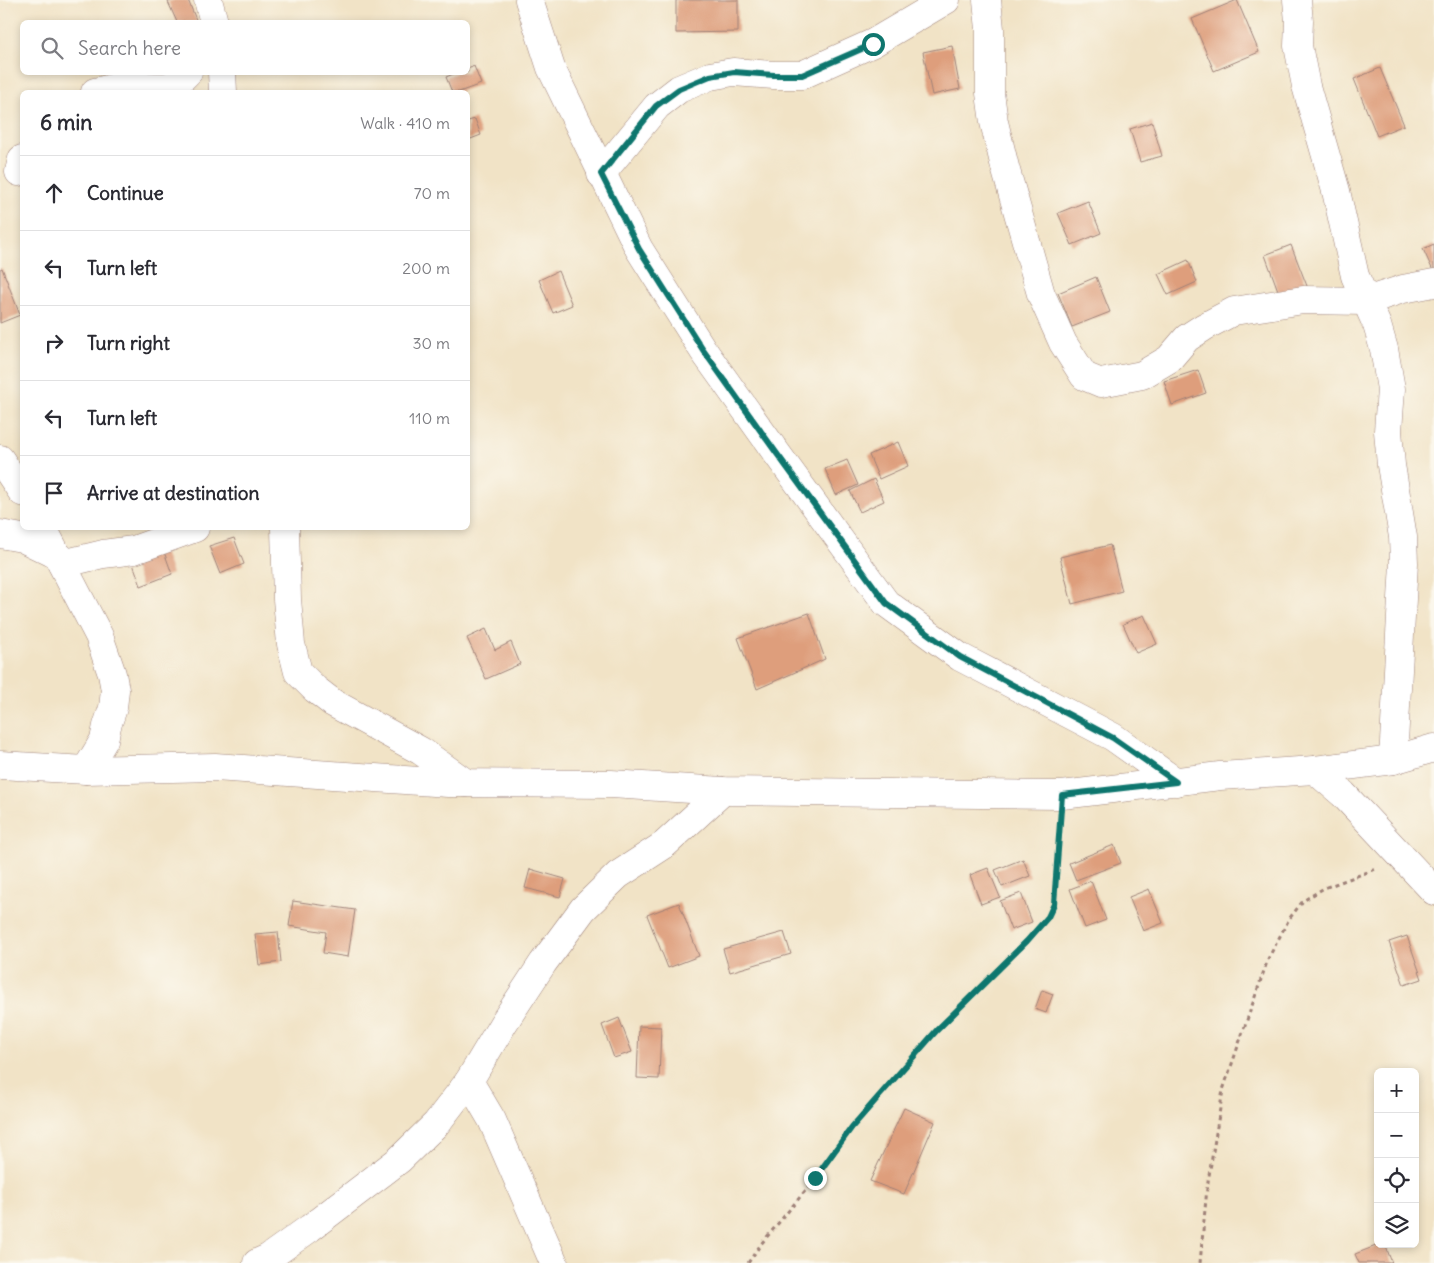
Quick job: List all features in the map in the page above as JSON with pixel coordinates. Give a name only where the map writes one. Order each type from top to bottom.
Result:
[{"type":"street","points":[[208,0],[213,20]]},
{"type":"street","points":[[529,0],[550,68],[639,249],[703,350],[886,603],[960,657],[1113,738],[1176,782]]},
{"type":"street","points":[[601,174],[656,106],[679,89],[710,76],[734,72],[802,75],[873,44],[946,0]]},
{"type":"street","points":[[987,0],[990,29],[990,93],[994,122],[1005,167],[1041,294],[1063,343],[1084,376],[1101,383],[1142,375],[1169,359],[1186,338],[1234,311],[1303,300],[1366,301],[1434,283]]},
{"type":"street","points":[[1297,0],[1299,21],[1298,46],[1306,86],[1336,191],[1355,276],[1378,325],[1390,381],[1389,448],[1403,537],[1403,604],[1393,760]]},
{"type":"street","points":[[104,90],[121,86],[164,87],[176,84],[185,75]]},
{"type":"street","points":[[222,75],[223,90]]},
{"type":"street","points":[[0,459],[20,489]]},
{"type":"street","points":[[44,530],[99,636],[112,674],[115,690],[113,708],[104,740],[86,770]]},
{"type":"street","points":[[0,534],[22,538],[60,560],[134,550],[189,530]]},
{"type":"street","points":[[285,530],[290,635],[298,672],[333,703],[421,751],[466,783]]},
{"type":"street","points":[[0,765],[86,770],[215,768],[466,783],[611,784],[723,791],[1062,795],[1220,776],[1315,770],[1393,760],[1434,748]]},
{"type":"street","points":[[1315,770],[1344,794],[1434,892]]},
{"type":"street","points":[[257,1263],[268,1258],[310,1228],[399,1160],[436,1124],[469,1081],[543,963],[583,909],[618,875],[664,845],[723,791]]},
{"type":"street","points":[[469,1081],[492,1120],[554,1263]]},
{"type":"path","points":[[748,1263],[761,1244],[815,1178],[852,1127],[937,1030],[1015,953],[1048,917],[1054,904],[1062,795]]},
{"type":"path","points":[[1200,1263],[1207,1188],[1222,1090],[1268,960],[1289,920],[1303,902],[1324,888],[1371,870],[1405,862]]},
{"type":"building","points":[[188,0],[196,20],[176,20],[168,2]]},
{"type":"building","points":[[676,0],[738,0],[738,32],[676,33]]},
{"type":"building","points":[[1237,0],[1259,52],[1214,71],[1192,19]]},
{"type":"building","points":[[952,46],[960,89],[932,95],[923,52]]},
{"type":"building","points":[[474,66],[481,84],[464,90],[451,90],[446,77],[451,75],[470,75],[470,68]]},
{"type":"building","points":[[1380,68],[1404,125],[1377,136],[1354,79]]},
{"type":"building","points":[[475,119],[481,135],[470,139],[470,120]]},
{"type":"building","points":[[1152,122],[1162,156],[1140,162],[1130,129]]},
{"type":"building","points":[[1088,201],[1101,233],[1072,245],[1058,213]]},
{"type":"building","points":[[1434,244],[1434,273],[1423,249]]},
{"type":"building","points":[[1291,245],[1307,286],[1280,296],[1265,255]]},
{"type":"building","points":[[1188,260],[1197,282],[1168,295],[1158,274]]},
{"type":"building","points":[[2,268],[20,315],[0,323],[0,269]]},
{"type":"building","points":[[558,271],[572,305],[553,313],[539,280]]},
{"type":"building","points":[[1096,277],[1110,312],[1072,327],[1058,293]]},
{"type":"building","points":[[1198,370],[1206,393],[1172,405],[1164,381]]},
{"type":"building","points":[[898,442],[908,466],[879,479],[869,455]]},
{"type":"building","points":[[847,460],[858,485],[836,495],[825,469]]},
{"type":"building","points":[[874,479],[884,501],[860,512],[850,491]]},
{"type":"building","points":[[234,538],[244,564],[220,574],[209,546]]},
{"type":"building","points":[[1110,545],[1122,591],[1072,604],[1060,557]]},
{"type":"building","points":[[163,549],[172,574],[141,586],[132,561]]},
{"type":"building","points":[[809,613],[825,659],[757,689],[738,638]]},
{"type":"building","points":[[1144,615],[1157,644],[1136,653],[1123,624]]},
{"type":"building","points":[[486,629],[495,650],[511,642],[520,664],[486,679],[467,638]]},
{"type":"building","points":[[1114,845],[1121,863],[1076,880],[1069,863]]},
{"type":"building","points":[[1023,859],[1030,876],[1002,887],[995,870]]},
{"type":"building","points":[[988,868],[1000,897],[981,904],[970,875]]},
{"type":"building","points":[[530,869],[565,879],[560,897],[525,888]]},
{"type":"building","points":[[1091,881],[1106,920],[1085,928],[1070,889]]},
{"type":"building","points":[[1149,889],[1163,923],[1143,931],[1129,897]]},
{"type":"building","points":[[1021,893],[1032,922],[1011,930],[1000,901]]},
{"type":"building","points":[[293,901],[355,910],[348,957],[323,953],[326,932],[289,926]]},
{"type":"building","points":[[679,903],[699,956],[668,968],[647,915]]},
{"type":"building","points":[[278,932],[281,962],[259,965],[255,934]]},
{"type":"building","points":[[784,932],[791,954],[730,972],[723,949]]},
{"type":"building","points":[[1407,936],[1422,979],[1404,985],[1389,942]]},
{"type":"building","points":[[1042,990],[1053,994],[1046,1013],[1035,1009]]},
{"type":"building","points":[[619,1018],[632,1052],[614,1058],[602,1025]]},
{"type":"building","points":[[639,1026],[661,1027],[659,1079],[637,1078]]},
{"type":"building","points":[[904,1108],[935,1122],[904,1194],[870,1181]]},
{"type":"building","points":[[1374,1247],[1386,1248],[1392,1263],[1359,1263],[1355,1254]]},
{"type":"route","points":[[815,1178],[852,1127],[937,1030],[998,971],[1048,917],[1054,904],[1062,795],[1176,782],[1113,738],[960,657],[886,603],[703,350],[639,249],[601,174],[656,106],[679,89],[710,76],[734,72],[802,75],[873,44]]}]
